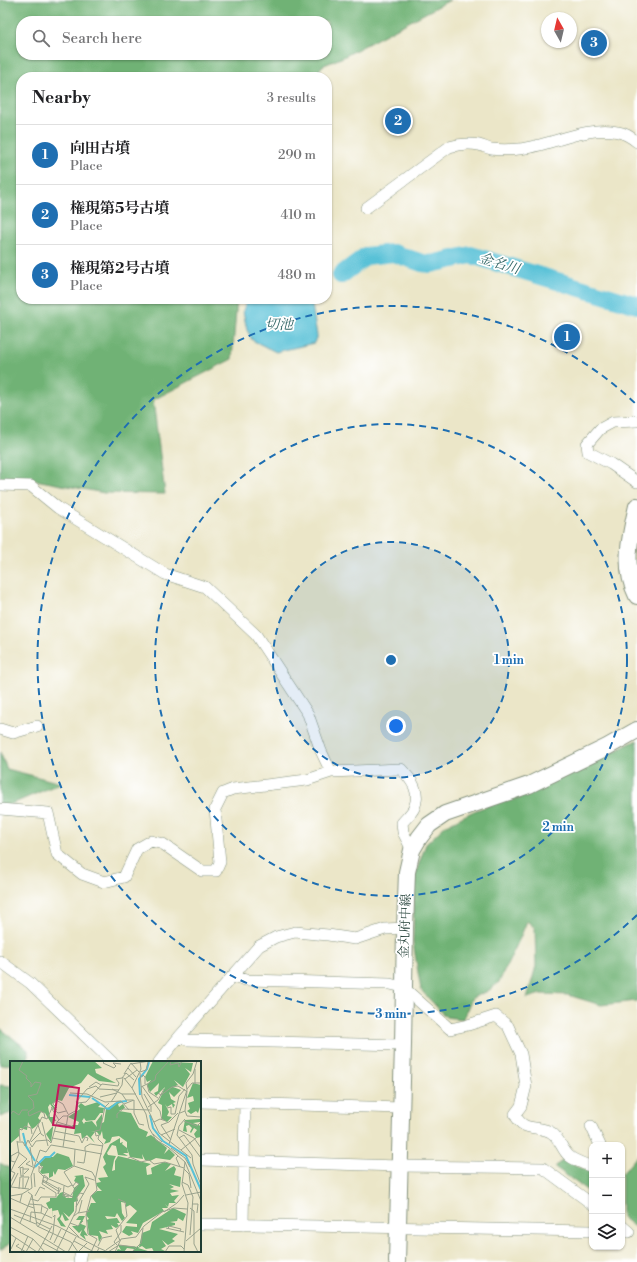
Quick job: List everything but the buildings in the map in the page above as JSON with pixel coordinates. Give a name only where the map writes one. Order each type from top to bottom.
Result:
[{"type":"main road","points":[[637,506],[629,542],[628,559],[630,574],[637,596]]},
{"type":"main road","name":"金丸府中線","points":[[397,1262],[407,872],[412,850],[429,825],[445,814],[529,785],[607,747],[637,730]]},
{"type":"street","points":[[366,208],[449,147],[462,144],[479,145],[492,149],[519,149],[550,143],[577,134],[605,131],[618,132],[636,140]]},
{"type":"street","points":[[637,421],[613,422],[600,429],[587,444],[588,452],[611,464],[637,482]]},
{"type":"street","points":[[0,485],[31,486],[58,508],[165,574],[205,587],[256,635],[308,714],[321,751],[331,772]]},
{"type":"street","points":[[0,729],[13,732],[37,726]]},
{"type":"street","points":[[0,809],[48,813],[57,854],[82,874],[104,882],[124,877],[137,849],[151,841],[163,844],[202,871],[216,871],[220,862],[216,809],[223,792],[233,789],[307,780],[331,772],[401,769],[412,779],[417,798],[414,809],[402,823],[403,832],[412,850]]},
{"type":"street","points":[[160,1061],[259,946],[276,937],[295,932],[355,939],[386,930],[405,928]]},
{"type":"street","points":[[0,960],[30,983],[111,1061]]},
{"type":"street","points":[[232,976],[246,980],[390,984],[403,987],[450,1029],[496,1016],[508,1026],[521,1054],[526,1086],[521,1106],[515,1114],[517,1121],[524,1125],[551,1132],[560,1141],[569,1156],[589,1166]]},
{"type":"street","points":[[180,1037],[187,1040],[403,1045]]},
{"type":"street","points":[[201,1102],[401,1108]]},
{"type":"street","points":[[243,1225],[245,1104]]},
{"type":"street","points":[[591,1126],[599,1142]]},
{"type":"street","points":[[201,1160],[399,1166],[543,1168],[589,1202]]},
{"type":"street","points":[[201,1224],[589,1231]]},
{"type":"street","points":[[79,1262],[81,1252]]},
{"type":"green space","points":[[0,0],[450,0],[343,57],[322,66],[318,72],[16,72],[16,304],[237,304],[232,359],[153,400],[165,494],[104,493],[30,479],[0,481]]},
{"type":"green space","points":[[637,740],[637,1001],[601,1005],[568,995],[541,994],[527,998],[536,966],[535,928],[527,921],[499,982],[488,991],[472,998],[463,1019],[446,1017],[421,990],[413,942],[415,875],[426,844],[446,825],[474,811],[554,781]]},
{"type":"green space","points":[[0,752],[7,769],[61,783],[0,809]]},
{"type":"green space","points":[[0,1028],[28,1050],[28,1061],[10,1061],[10,1064],[0,1065]]},
{"type":"green space","points":[[0,1085],[10,1086],[10,1113],[0,1117]]},
{"type":"green space","points":[[637,1156],[637,1229],[625,1219],[625,1170]]},
{"type":"green space","points":[[563,1159],[589,1172],[589,1192],[555,1167]]},
{"type":"green space","points":[[0,1163],[10,1168],[10,1244],[0,1250]]},
{"type":"water","name":"切池","points":[[245,304],[312,304],[317,335],[314,343],[276,352],[252,340],[247,330],[243,311]]},
{"type":"waterway","name":"金名川","points":[[341,275],[366,256],[393,253],[422,263],[431,264],[471,255],[637,305]]},
{"type":"place","name":"権現第2号古墳","points":[[594,43]]},
{"type":"place","name":"権現第5号古墳","points":[[398,121]]},
{"type":"place","name":"向田古墳","points":[[567,337]]}]
